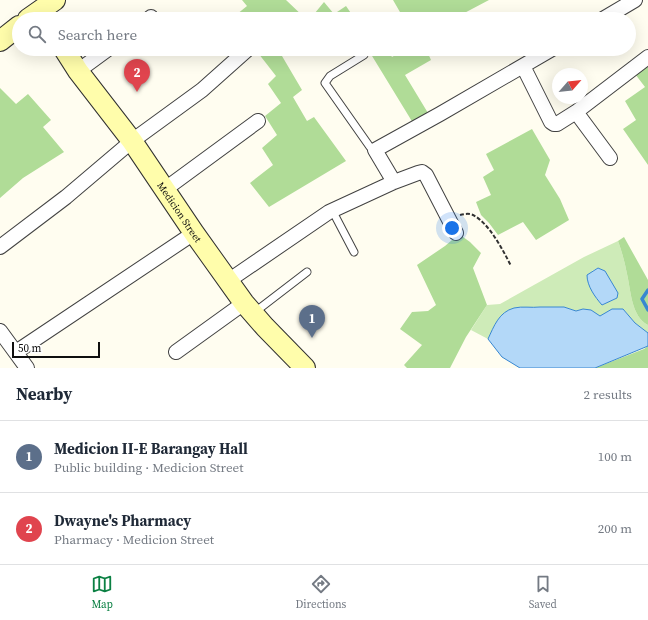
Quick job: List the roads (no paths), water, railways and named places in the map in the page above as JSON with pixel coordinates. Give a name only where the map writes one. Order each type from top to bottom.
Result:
[{"type":"street","points":[[615,12],[635,0]]},
{"type":"street","points":[[0,41],[12,32]]},
{"type":"street","name":"Medicion Street","points":[[68,56],[78,71],[132,142],[194,233],[248,308],[286,350],[305,368]]},
{"type":"street","points":[[78,71],[98,56]]},
{"type":"street","points":[[0,247],[66,197],[132,142],[202,90],[240,56]]},
{"type":"street","points":[[394,182],[375,150],[540,56]]},
{"type":"street","points":[[523,66],[551,122],[557,124],[576,112],[648,57]]},
{"type":"street","points":[[576,112],[610,158]]},
{"type":"street","points":[[164,190],[258,121]]},
{"type":"street","points":[[228,281],[332,210],[394,182],[422,172],[426,175],[456,233]]},
{"type":"street","points":[[16,352],[194,233]]},
{"type":"street","points":[[176,352],[248,308]]},
{"type":"street","points":[[0,331],[27,368]]},
{"type":"lane","points":[[362,56],[330,76],[325,83],[370,147],[375,150]]},
{"type":"lane","points":[[332,210],[354,252]]},
{"type":"lane","points":[[248,308],[307,272]]},
{"type":"water","points":[[598,268],[605,271],[618,293],[617,298],[602,305],[592,291],[587,279],[587,275]]},
{"type":"water","points":[[517,307],[564,307],[576,311],[583,309],[591,310],[600,316],[612,309],[623,309],[635,323],[648,333],[648,346],[595,368],[520,368],[502,357],[488,339],[498,320],[509,310]]},
{"type":"waterway","points":[[648,290],[642,299],[648,310]]},
{"type":"place","name":"Dwayne's Pharmacy","points":[[137,92]]},
{"type":"place","name":"Medicion II-E Barangay Hall","points":[[312,338]]}]
